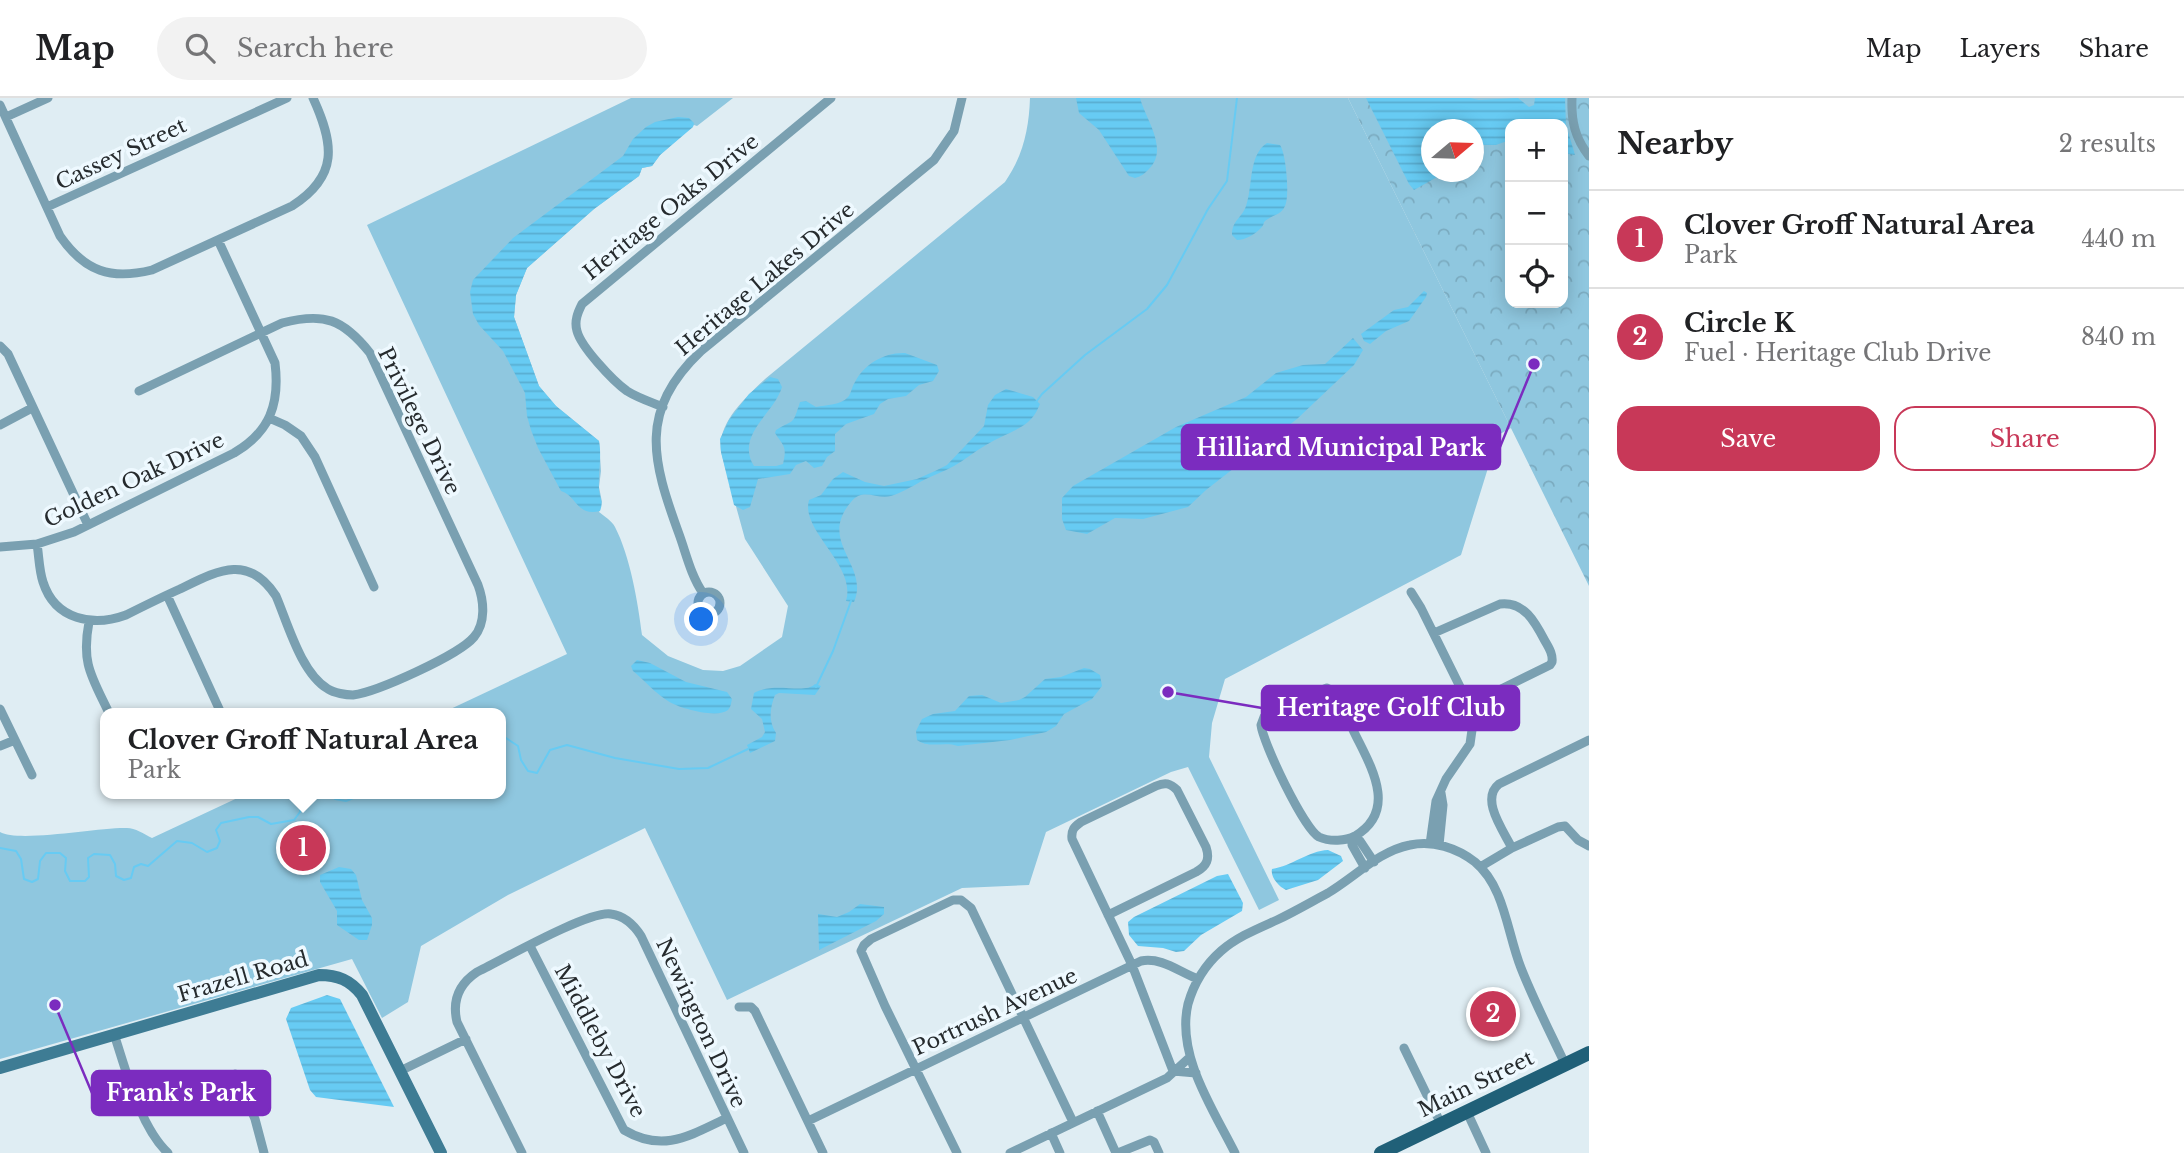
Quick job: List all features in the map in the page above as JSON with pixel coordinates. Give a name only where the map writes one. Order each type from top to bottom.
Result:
[{"type":"main road","name":"Main Street","points":[[1381,1153],[1589,1052]]},
{"type":"street","points":[[6,117],[48,98]]},
{"type":"street","name":"Cassey Street","points":[[47,208],[287,98]]},
{"type":"street","points":[[0,105],[60,236],[69,250],[96,270],[131,275],[152,270],[292,206],[307,196],[318,185],[326,171],[330,154],[324,121],[313,98]]},
{"type":"street","name":"Heritage Oaks Drive","points":[[663,407],[627,390],[584,345],[576,329],[576,320],[582,304],[831,98]]},
{"type":"street","name":"Heritage Lakes Drive","points":[[703,593],[693,573],[659,475],[656,437],[663,407],[678,377],[701,351],[934,160],[954,131],[962,98]]},
{"type":"street","points":[[1572,98],[1572,123],[1589,156]]},
{"type":"street","points":[[218,240],[275,363],[276,400],[269,418],[301,436],[315,457],[374,587]]},
{"type":"street","name":"Privilege Drive","points":[[139,391],[282,323],[306,316],[336,321],[355,335],[370,353],[478,585],[482,597],[482,617],[474,637],[457,651],[372,691],[350,695],[329,690],[312,676],[269,585],[249,572],[236,569],[212,573],[167,595]]},
{"type":"street","points":[[0,345],[8,354],[88,525]]},
{"type":"street","points":[[0,425],[32,408]]},
{"type":"street","name":"Golden Oak Drive","points":[[0,547],[37,544],[57,539],[88,525],[247,445],[269,418]]},
{"type":"street","points":[[37,544],[43,584],[50,597],[76,618],[89,622],[113,620],[167,595],[219,708]]},
{"type":"street","points":[[1410,592],[1434,633],[1469,705],[1473,723],[1470,744],[1446,779],[1436,801],[1435,844]]},
{"type":"street","points":[[1434,633],[1500,604],[1509,603],[1518,606],[1533,618],[1552,654],[1550,665],[1469,705]]},
{"type":"street","points":[[89,622],[85,653],[88,668],[107,708]]},
{"type":"street","points":[[1365,868],[1352,845],[1354,837],[1368,826],[1377,812],[1378,791],[1375,775],[1332,690],[1321,689],[1264,718],[1261,724],[1262,732],[1312,832],[1328,840],[1354,837],[1360,841],[1374,862]]},
{"type":"street","points":[[0,709],[32,775]]},
{"type":"street","points":[[0,746],[15,740]]},
{"type":"street","points":[[1511,848],[1492,805],[1492,789],[1589,740]]},
{"type":"street","points":[[1108,915],[1196,872],[1207,863],[1209,855],[1206,847],[1177,790],[1171,784],[1156,786],[1081,822],[1071,833],[1072,839],[1108,915],[1132,965],[1173,1071]]},
{"type":"street","points":[[1480,867],[1511,848],[1552,829],[1566,826],[1578,840],[1589,846]]},
{"type":"street","points":[[1235,1153],[1190,1056],[1185,1030],[1186,1016],[1198,979],[1212,959],[1232,942],[1293,912],[1374,862],[1408,845],[1435,844],[1465,856],[1480,867],[1498,894],[1522,971],[1565,1064]]},
{"type":"street","points":[[957,1153],[861,951],[871,939],[953,900],[968,904],[1073,1122]]},
{"type":"street","name":"Newington Drive","points":[[530,946],[587,918],[609,913],[628,920],[641,936],[744,1153]]},
{"type":"street","points":[[522,1153],[457,1022],[455,1005],[459,990],[470,977],[530,946]]},
{"type":"street","name":"Middleby Drive","points":[[530,946],[624,1129],[656,1149],[727,1118]]},
{"type":"street","name":"Portrush Avenue","points":[[808,1121],[1132,965],[1150,959],[1164,962],[1198,979]]},
{"type":"street","name":"Frazell Road","points":[[0,1068],[318,975],[332,975],[354,985],[362,995],[441,1153]]},
{"type":"street","points":[[739,1007],[751,1007],[755,1011],[823,1153]]},
{"type":"street","points":[[114,1034],[150,1130],[168,1153]]},
{"type":"street","points":[[400,1071],[466,1039]]},
{"type":"street","points":[[1404,1048],[1441,1124]]},
{"type":"street","points":[[1010,1153],[1167,1078],[1190,1056]]},
{"type":"street","points":[[1173,1071],[1196,1073]]},
{"type":"street","points":[[235,1074],[255,1119],[264,1153]]},
{"type":"street","points":[[1097,1111],[1117,1153],[1150,1140],[1154,1142],[1159,1153]]},
{"type":"street","points":[[1467,1112],[1486,1153]]},
{"type":"street","points":[[1051,1133],[1060,1153]]},
{"type":"green space","points":[[631,98],[733,98],[697,126],[694,125],[660,155],[652,166],[642,168],[639,176],[594,209],[527,268],[516,295],[514,317],[539,386],[556,406],[599,441],[599,487],[602,502],[599,512],[614,525],[625,551],[636,594],[642,635],[668,656],[703,670],[723,671],[740,666],[782,637],[788,606],[745,539],[721,452],[723,431],[728,421],[741,403],[765,379],[1005,182],[1024,142],[1030,98],[1348,98],[1511,428],[1497,439],[1461,555],[1225,679],[1212,723],[1209,757],[1279,900],[1259,910],[1188,767],[1171,772],[1046,832],[1029,885],[962,888],[727,1000],[645,828],[508,895],[421,946],[408,1002],[382,1018],[352,959],[0,1059],[0,832],[24,836],[127,828],[152,838],[235,799],[506,799],[506,708],[453,708],[567,654],[367,225]]},
{"type":"green space","points":[[1348,98],[1589,98],[1589,586]]},
{"type":"shaded area","points":[[1076,98],[1140,98],[1157,144],[1155,161],[1143,175],[1135,178],[1129,176],[1099,130],[1079,113]]},
{"type":"shaded area","points":[[1366,98],[1518,98],[1529,107],[1534,105],[1535,98],[1565,98],[1566,119],[1505,119],[1505,142],[1496,145],[1484,145],[1484,119],[1421,119],[1421,182],[1428,182],[1414,190]]},
{"type":"shaded area","points":[[678,117],[689,118],[694,123],[693,127],[660,155],[652,166],[642,168],[639,176],[594,209],[527,268],[516,295],[514,317],[539,386],[556,406],[599,441],[601,508],[600,511],[586,511],[561,491],[538,448],[527,416],[525,393],[503,351],[479,325],[473,314],[470,292],[473,280],[513,238],[623,156],[633,139],[646,127]]},
{"type":"shaded area","points":[[1568,132],[1575,155],[1568,154]]},
{"type":"shaded area","points":[[1267,143],[1280,145],[1282,150],[1286,165],[1285,206],[1253,234],[1237,240],[1232,235],[1234,226],[1246,206],[1257,155]]},
{"type":"shaded area","points":[[1424,291],[1427,293],[1426,297],[1409,321],[1386,331],[1370,344],[1364,341],[1361,334],[1394,310],[1408,307]]},
{"type":"shaded area","points":[[1353,338],[1363,350],[1354,365],[1297,419],[1188,507],[1143,519],[1115,518],[1087,534],[1066,530],[1062,519],[1062,498],[1073,486],[1176,427],[1246,397],[1276,373],[1303,365],[1325,364]]},
{"type":"shaded area","points":[[905,353],[937,365],[939,371],[933,381],[919,385],[906,396],[888,399],[880,404],[874,414],[846,424],[835,434],[835,451],[827,457],[822,466],[814,468],[806,461],[796,465],[790,474],[758,479],[750,507],[743,510],[734,505],[720,439],[729,420],[749,394],[770,377],[778,379],[782,387],[749,444],[749,455],[754,466],[776,466],[783,464],[785,454],[776,430],[792,420],[800,402],[806,401],[816,407],[841,402],[849,396],[859,376],[870,365],[883,357]]},
{"type":"shaded area","points":[[1006,389],[1033,397],[1040,404],[1030,420],[954,466],[898,493],[886,497],[860,495],[851,502],[842,516],[839,529],[841,541],[856,576],[854,602],[846,601],[844,574],[813,524],[808,512],[809,500],[821,495],[833,479],[843,472],[865,482],[884,486],[917,479],[947,465],[984,426],[988,405],[995,395]]},
{"type":"shaded area","points":[[637,660],[650,663],[686,682],[727,692],[732,699],[730,708],[723,712],[707,713],[673,704],[633,671],[631,666]]},
{"type":"shaded area","points":[[1084,668],[1100,675],[1102,686],[1092,699],[1064,714],[1056,726],[1046,732],[1010,740],[958,746],[926,744],[917,740],[916,731],[922,719],[933,714],[955,711],[969,696],[982,695],[1001,703],[1019,700],[1045,679],[1061,677]]},
{"type":"shaded area","points":[[815,684],[821,686],[815,695],[775,695],[771,714],[776,733],[775,741],[750,753],[747,745],[762,737],[765,732],[762,719],[751,709],[754,693],[771,688],[804,688]]},
{"type":"shaded area","points":[[1328,850],[1341,856],[1343,861],[1318,880],[1286,890],[1274,878],[1272,869]]},
{"type":"shaded area","points":[[339,867],[351,869],[356,875],[362,900],[372,918],[367,940],[359,940],[337,925],[337,911],[320,882],[320,875]]},
{"type":"shaded area","points":[[1228,874],[1243,903],[1242,911],[1201,935],[1184,951],[1138,946],[1129,935],[1128,922],[1134,917],[1217,876]]},
{"type":"shaded area","points":[[860,904],[884,907],[884,914],[876,921],[819,950],[818,914],[837,917]]},
{"type":"shaded area","points":[[327,995],[340,999],[394,1107],[316,1097],[310,1090],[286,1019],[291,1008]]},
{"type":"waterway","points":[[1036,402],[1085,355],[1147,309],[1167,285],[1208,209],[1227,181],[1237,98]]},
{"type":"waterway","points":[[816,687],[833,651],[851,601]]},
{"type":"waterway","points":[[506,738],[518,746],[521,760],[528,771],[537,773],[550,750],[567,745],[615,758],[679,769],[708,768],[748,749]]},
{"type":"waterway","points":[[0,848],[16,851],[21,859],[24,879],[32,882],[38,879],[40,861],[46,853],[60,853],[66,858],[65,871],[70,881],[85,881],[89,877],[88,858],[94,854],[110,855],[115,864],[116,876],[124,880],[131,878],[134,867],[141,864],[148,866],[177,841],[192,843],[207,852],[217,848],[220,841],[216,830],[221,823],[249,817],[258,817],[271,824],[294,820],[300,812],[301,799]]},
{"type":"waterway","points":[[335,799],[351,799]]},
{"type":"place","name":"Hilliard Municipal Park","points":[[1534,364]]},
{"type":"place","name":"Heritage Golf Club","points":[[1168,692]]},
{"type":"place","name":"Clover Groff Natural Area","points":[[303,848]]},
{"type":"place","name":"Frank's Park","points":[[55,1005]]},
{"type":"place","name":"Circle K","points":[[1493,1014]]}]
